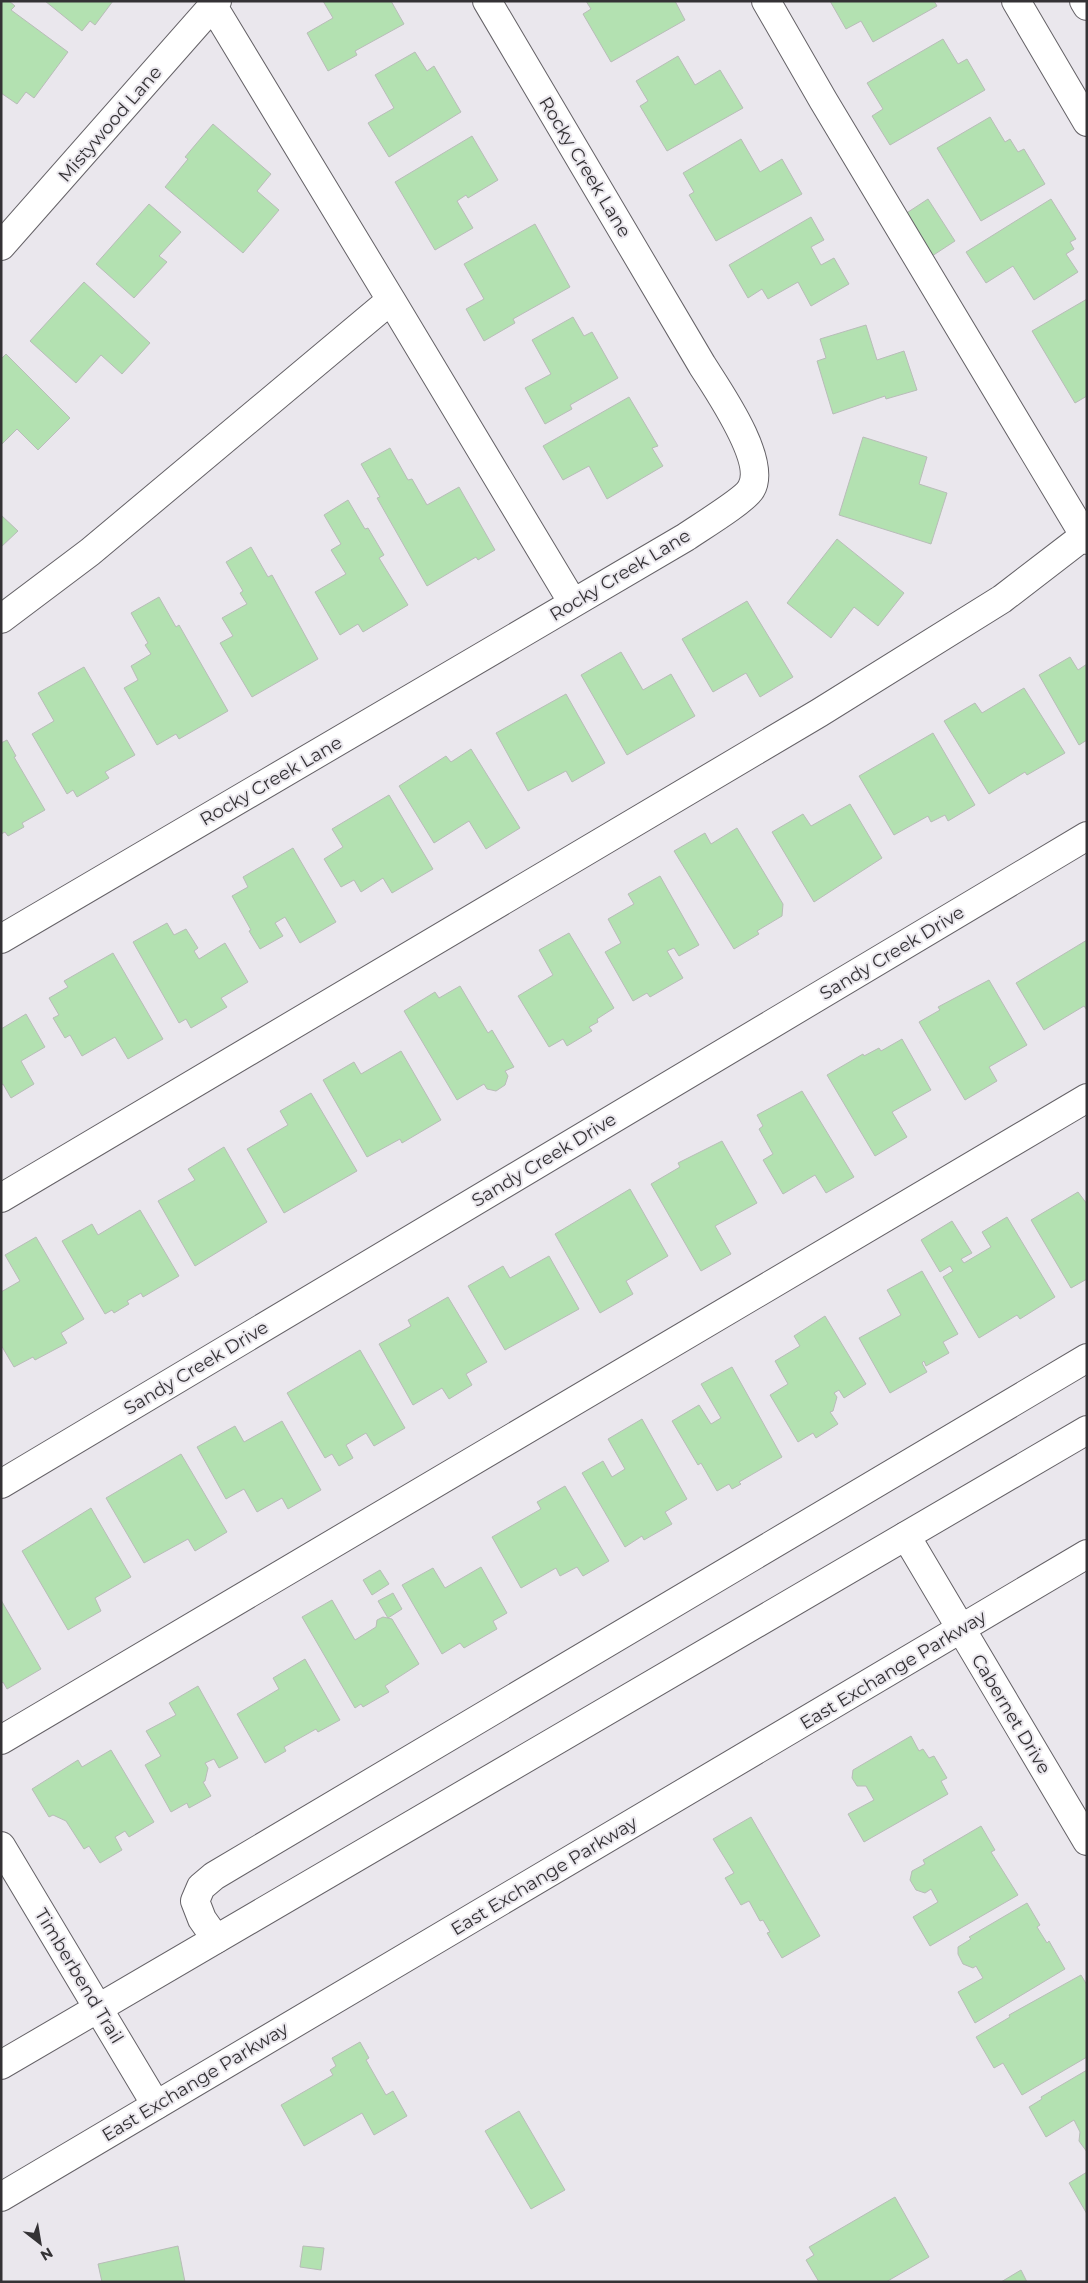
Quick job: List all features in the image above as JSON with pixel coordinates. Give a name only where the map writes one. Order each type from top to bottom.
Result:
[{"type":"street","name":"Rocky Creek Lane","points":[[1,939],[686,537],[750,490],[755,476],[750,452],[730,410],[486,1]]},
{"type":"street","points":[[1,1198],[819,713],[1002,598],[1086,538],[822,100],[766,1]]},
{"type":"street","points":[[1016,1],[1087,122]]},
{"type":"street","points":[[1084,1],[1087,6]]},
{"type":"street","points":[[215,3],[390,300],[573,603]]},
{"type":"street","name":"Mistywood Lane","points":[[1,246],[215,3]]},
{"type":"street","points":[[1,619],[90,552],[390,300]]},
{"type":"street","name":"Sandy Creek Drive","points":[[1,1484],[1087,836]]},
{"type":"street","points":[[1,1740],[1087,1098]]},
{"type":"street","points":[[216,1938],[202,1919],[195,1901],[201,1887],[214,1876],[1087,1358]]},
{"type":"street","points":[[1,2065],[1087,1430]]},
{"type":"street","name":"Cabernet Drive","points":[[906,1536],[1087,1840]]},
{"type":"street","name":"East Exchange Parkway","points":[[1,2197],[1087,1554]]},
{"type":"street","name":"Timberbend Trail","points":[[1,1846],[156,2105]]},
{"type":"building","points":[[1,1],[9,1],[15,6],[11,10],[68,52],[34,98],[26,92],[17,104],[1,93]]},
{"type":"building","points":[[45,1],[113,1],[95,25],[90,21],[82,31]]},
{"type":"building","points":[[323,1],[391,1],[404,24],[355,51],[357,55],[328,71],[307,33],[333,18]]},
{"type":"building","points":[[586,1],[675,1],[685,20],[611,62],[583,14],[591,9]]},
{"type":"building","points":[[830,1],[934,1],[937,6],[873,42],[861,21],[846,29]]},
{"type":"building","points":[[943,39],[958,64],[967,59],[985,90],[890,145],[872,116],[883,109],[867,83]]},
{"type":"building","points":[[415,52],[427,71],[434,66],[461,112],[389,157],[368,123],[394,108],[375,75]]},
{"type":"building","points":[[678,56],[695,85],[720,70],[743,108],[667,151],[640,106],[648,101],[636,81]]},
{"type":"building","points":[[990,117],[1005,142],[1010,139],[1018,152],[1024,149],[1045,184],[981,221],[937,148]]},
{"type":"building","points":[[213,124],[271,174],[257,191],[279,210],[243,253],[165,187],[188,159],[185,157]]},
{"type":"building","points":[[472,136],[498,180],[468,198],[466,195],[457,201],[473,228],[435,250],[395,182]]},
{"type":"building","points":[[741,139],[760,172],[782,159],[802,194],[716,241],[689,195],[694,192],[683,173]]},
{"type":"building","points":[[928,199],[955,241],[929,258],[902,216]]},
{"type":"building","points":[[1051,199],[1076,239],[1070,242],[1074,249],[1066,254],[1078,272],[1034,300],[1013,266],[986,283],[966,252]]},
{"type":"building","points":[[149,204],[181,232],[159,256],[167,262],[134,298],[96,264]]},
{"type":"building","points":[[811,217],[824,240],[811,247],[821,265],[834,258],[849,284],[811,306],[798,282],[768,299],[762,289],[748,298],[729,265]]},
{"type":"building","points":[[535,224],[570,287],[513,319],[515,323],[484,341],[466,309],[484,299],[464,264]]},
{"type":"building","points":[[84,282],[150,343],[122,374],[101,355],[76,383],[30,341]]},
{"type":"building","points":[[1087,299],[1087,396],[1075,403],[1032,331]]},
{"type":"building","points":[[573,317],[584,336],[592,332],[618,378],[570,405],[572,409],[545,424],[525,388],[551,374],[532,340]]},
{"type":"building","points":[[866,325],[877,360],[904,351],[917,390],[886,399],[885,396],[833,414],[817,361],[826,358],[820,339]]},
{"type":"building","points":[[6,354],[70,418],[38,450],[17,429],[1,445],[1,359]]},
{"type":"building","points":[[629,397],[658,446],[652,448],[663,466],[607,499],[589,466],[563,480],[543,446]]},
{"type":"building","points":[[863,437],[927,457],[919,484],[947,493],[931,544],[839,515]]},
{"type":"building","points":[[390,448],[408,480],[412,479],[427,505],[459,487],[495,550],[478,560],[476,557],[427,586],[377,498],[380,497],[361,464]]},
{"type":"building","points":[[348,500],[365,529],[368,528],[384,555],[379,558],[408,605],[363,632],[358,624],[340,635],[315,592],[346,574],[331,550],[341,544],[324,515]]},
{"type":"building","points":[[1,515],[18,531],[1,547]]},
{"type":"building","points":[[837,539],[904,593],[878,626],[854,607],[831,638],[787,603]]},
{"type":"building","points":[[251,547],[268,577],[272,575],[318,659],[252,697],[220,643],[233,636],[222,618],[247,604],[240,593],[243,591],[226,562]]},
{"type":"building","points":[[159,597],[176,627],[179,625],[228,711],[179,739],[176,734],[157,745],[124,688],[138,680],[131,666],[151,654],[145,645],[148,643],[131,613]]},
{"type":"building","points":[[747,601],[793,677],[760,697],[746,673],[713,692],[682,639]]},
{"type":"building","points":[[621,652],[643,690],[671,674],[695,716],[627,755],[581,675]]},
{"type":"building","points":[[1070,657],[1078,670],[1087,664],[1087,740],[1079,745],[1039,675]]},
{"type":"building","points":[[84,667],[135,755],[105,772],[109,778],[77,797],[73,790],[67,794],[32,734],[54,721],[38,693]]},
{"type":"building","points":[[1024,688],[1065,753],[1027,775],[1025,772],[989,794],[944,721],[975,703],[982,713]]},
{"type":"building","points":[[566,694],[605,763],[572,782],[566,771],[528,791],[496,733]]},
{"type":"building","points":[[933,733],[975,805],[948,821],[945,815],[931,822],[928,816],[894,835],[859,776]]},
{"type":"building","points":[[7,740],[16,756],[14,757],[45,810],[22,823],[24,827],[8,836],[5,832],[1,834],[1,743]]},
{"type":"building","points":[[471,749],[520,828],[486,849],[469,821],[434,843],[399,786],[446,756],[451,762]]},
{"type":"building","points":[[389,795],[433,869],[392,893],[383,878],[361,892],[354,880],[341,887],[324,859],[343,847],[332,829]]},
{"type":"building","points":[[850,804],[882,858],[814,902],[772,832],[803,814],[811,826]]},
{"type":"building","points":[[737,828],[783,904],[782,916],[757,931],[759,934],[734,949],[674,851],[705,833],[711,844]]},
{"type":"building","points":[[293,848],[336,922],[300,943],[285,917],[275,923],[283,936],[260,949],[232,896],[248,887],[243,877]]},
{"type":"building","points":[[660,876],[699,945],[679,956],[674,948],[667,951],[683,978],[650,997],[647,993],[633,1001],[605,952],[621,943],[608,919],[634,904],[628,894]]},
{"type":"building","points":[[167,923],[174,935],[186,929],[198,948],[194,951],[199,959],[225,943],[248,982],[221,998],[227,1007],[191,1028],[186,1019],[179,1023],[133,942]]},
{"type":"building","points":[[569,933],[614,1008],[597,1019],[598,1022],[589,1027],[592,1031],[567,1046],[563,1039],[549,1047],[518,996],[553,975],[539,950]]},
{"type":"building","points":[[1087,940],[1087,1010],[1084,1006],[1044,1030],[1016,983]]},
{"type":"building","points":[[113,953],[163,1039],[128,1059],[115,1037],[82,1056],[70,1035],[65,1038],[53,1018],[59,1015],[49,998],[68,987],[64,981]]},
{"type":"building","points":[[989,980],[1027,1045],[989,1067],[997,1081],[965,1100],[919,1022],[940,1010],[938,1007]]},
{"type":"building","points":[[460,986],[488,1033],[492,1030],[514,1067],[505,1071],[508,1076],[505,1085],[496,1091],[487,1089],[484,1084],[457,1100],[404,1011],[435,992],[439,998]]},
{"type":"building","points":[[26,1014],[45,1047],[21,1061],[34,1084],[11,1098],[3,1084],[1,1085],[1,1029]]},
{"type":"building","points":[[902,1039],[931,1090],[892,1112],[907,1137],[875,1156],[827,1075],[863,1054],[864,1056],[879,1048],[881,1051]]},
{"type":"building","points":[[401,1051],[441,1120],[402,1143],[400,1139],[367,1157],[323,1080],[354,1062],[361,1074]]},
{"type":"building","points":[[802,1091],[854,1177],[826,1193],[815,1175],[783,1194],[763,1160],[773,1154],[759,1129],[763,1126],[757,1115]]},
{"type":"building","points":[[311,1093],[357,1171],[284,1213],[247,1149],[288,1125],[280,1111]]},
{"type":"building","points":[[722,1141],[757,1203],[715,1226],[731,1254],[701,1271],[651,1184],[680,1167],[678,1163]]},
{"type":"building","points":[[224,1147],[267,1222],[195,1266],[158,1201],[195,1180],[188,1169]]},
{"type":"building","points":[[630,1189],[668,1256],[626,1281],[633,1294],[600,1313],[555,1234]]},
{"type":"building","points":[[1078,1192],[1087,1204],[1087,1279],[1071,1288],[1031,1220]]},
{"type":"building","points":[[140,1210],[179,1276],[143,1297],[141,1293],[127,1301],[129,1304],[114,1313],[112,1310],[105,1314],[62,1241],[92,1224],[98,1235]]},
{"type":"building","points":[[1007,1217],[1055,1297],[1020,1319],[1017,1315],[979,1338],[943,1277],[953,1271],[950,1266],[940,1272],[921,1240],[952,1221],[972,1253],[961,1259],[964,1263],[991,1247],[982,1232]]},
{"type":"building","points":[[36,1237],[84,1319],[61,1333],[67,1343],[35,1360],[33,1357],[14,1367],[1,1345],[1,1292],[20,1281],[5,1255]]},
{"type":"building","points":[[549,1256],[579,1309],[505,1350],[468,1286],[503,1266],[510,1278]]},
{"type":"building","points":[[922,1271],[958,1334],[943,1342],[949,1353],[926,1366],[924,1361],[922,1363],[927,1372],[890,1393],[859,1338],[901,1315],[887,1290]]},
{"type":"building","points":[[448,1297],[487,1362],[466,1374],[472,1385],[449,1399],[442,1388],[413,1405],[379,1344],[411,1326],[408,1320]]},
{"type":"building","points":[[825,1316],[866,1384],[844,1398],[839,1390],[834,1393],[837,1397],[833,1411],[830,1412],[838,1424],[816,1438],[813,1433],[798,1442],[770,1395],[788,1384],[775,1361],[800,1346],[794,1336]]},
{"type":"building","points":[[360,1350],[405,1428],[374,1446],[366,1433],[346,1445],[353,1458],[339,1466],[332,1454],[325,1458],[287,1393]]},
{"type":"building","points":[[732,1367],[782,1457],[739,1482],[741,1484],[732,1489],[729,1484],[717,1491],[701,1463],[698,1465],[672,1421],[699,1405],[711,1424],[721,1418],[701,1384]]},
{"type":"building","points":[[642,1419],[687,1499],[665,1512],[672,1524],[644,1540],[642,1536],[625,1547],[582,1473],[603,1461],[612,1477],[625,1469],[608,1439]]},
{"type":"building","points":[[282,1421],[321,1490],[288,1509],[282,1498],[257,1512],[244,1489],[226,1499],[197,1447],[235,1426],[244,1442]]},
{"type":"building","points":[[181,1454],[227,1532],[195,1551],[188,1539],[144,1563],[106,1498]]},
{"type":"building","points":[[565,1486],[609,1561],[583,1576],[577,1567],[560,1576],[556,1568],[521,1588],[492,1537],[541,1509],[537,1502]]},
{"type":"building","points":[[91,1508],[131,1577],[95,1598],[101,1611],[68,1630],[22,1551]]},
{"type":"building","points":[[481,1567],[507,1613],[493,1621],[497,1629],[464,1648],[460,1643],[442,1654],[402,1585],[433,1568],[445,1588]]},
{"type":"building","points":[[380,1570],[389,1584],[372,1595],[363,1580]]},
{"type":"building","points":[[393,1593],[402,1609],[388,1618],[378,1601]]},
{"type":"building","points":[[1,1600],[41,1669],[7,1689],[3,1682],[1,1684]]},
{"type":"building","points":[[332,1600],[355,1640],[376,1627],[377,1620],[383,1617],[392,1619],[419,1664],[385,1686],[389,1692],[363,1707],[361,1704],[355,1708],[302,1617]]},
{"type":"building","points":[[305,1659],[340,1720],[318,1732],[316,1729],[284,1747],[286,1751],[265,1763],[237,1714],[279,1689],[273,1678]]},
{"type":"building","points":[[198,1686],[238,1758],[219,1768],[214,1759],[205,1763],[208,1768],[205,1781],[203,1782],[211,1796],[189,1808],[187,1803],[171,1812],[145,1765],[161,1756],[146,1731],[176,1715],[169,1703]]},
{"type":"building","points":[[911,1736],[919,1751],[923,1749],[929,1758],[934,1756],[947,1778],[941,1781],[948,1794],[864,1842],[848,1814],[874,1800],[866,1786],[857,1786],[852,1778],[853,1770]]},
{"type":"building","points":[[111,1750],[154,1822],[129,1837],[125,1831],[115,1837],[122,1850],[100,1863],[89,1846],[84,1849],[66,1821],[53,1815],[49,1817],[32,1789],[78,1760],[82,1767]]},
{"type":"building","points":[[751,1817],[820,1936],[782,1958],[767,1933],[770,1932],[763,1920],[760,1921],[749,1901],[741,1905],[725,1878],[734,1873],[713,1839]]},
{"type":"building","points":[[981,1826],[995,1850],[991,1852],[1018,1895],[930,1946],[913,1917],[938,1902],[931,1889],[925,1893],[916,1890],[910,1880],[912,1871],[925,1864],[923,1860]]},
{"type":"building","points":[[1027,1903],[1040,1925],[1037,1927],[1047,1943],[1049,1941],[1065,1969],[975,2023],[958,1992],[983,1978],[976,1966],[973,1968],[963,1964],[958,1954],[958,1947],[971,1939],[969,1937]]},
{"type":"building","points":[[1081,1975],[1087,1985],[1087,2057],[1022,2095],[1003,2063],[994,2068],[976,2037],[1010,2017],[1009,2015]]},
{"type":"building","points":[[360,2042],[369,2058],[366,2060],[386,2095],[393,2091],[407,2116],[374,2135],[362,2113],[304,2146],[281,2105],[333,2075],[330,2070],[336,2066],[332,2058]]},
{"type":"building","points":[[1087,2070],[1087,2152],[1079,2141],[1080,2132],[1074,2120],[1046,2137],[1029,2107],[1042,2099],[1041,2097]]},
{"type":"building","points":[[519,2111],[565,2190],[531,2209],[485,2131]]},
{"type":"building","points":[[1087,2172],[1087,2214],[1069,2183]]},
{"type":"building","points":[[895,2197],[929,2257],[886,2282],[819,2282],[806,2260],[814,2255],[809,2247]]},
{"type":"building","points":[[178,2246],[185,2282],[102,2282],[98,2264]]},
{"type":"building","points":[[303,2246],[324,2248],[321,2270],[300,2267]]},
{"type":"building","points":[[1021,2270],[1027,2282],[1001,2282]]}]
